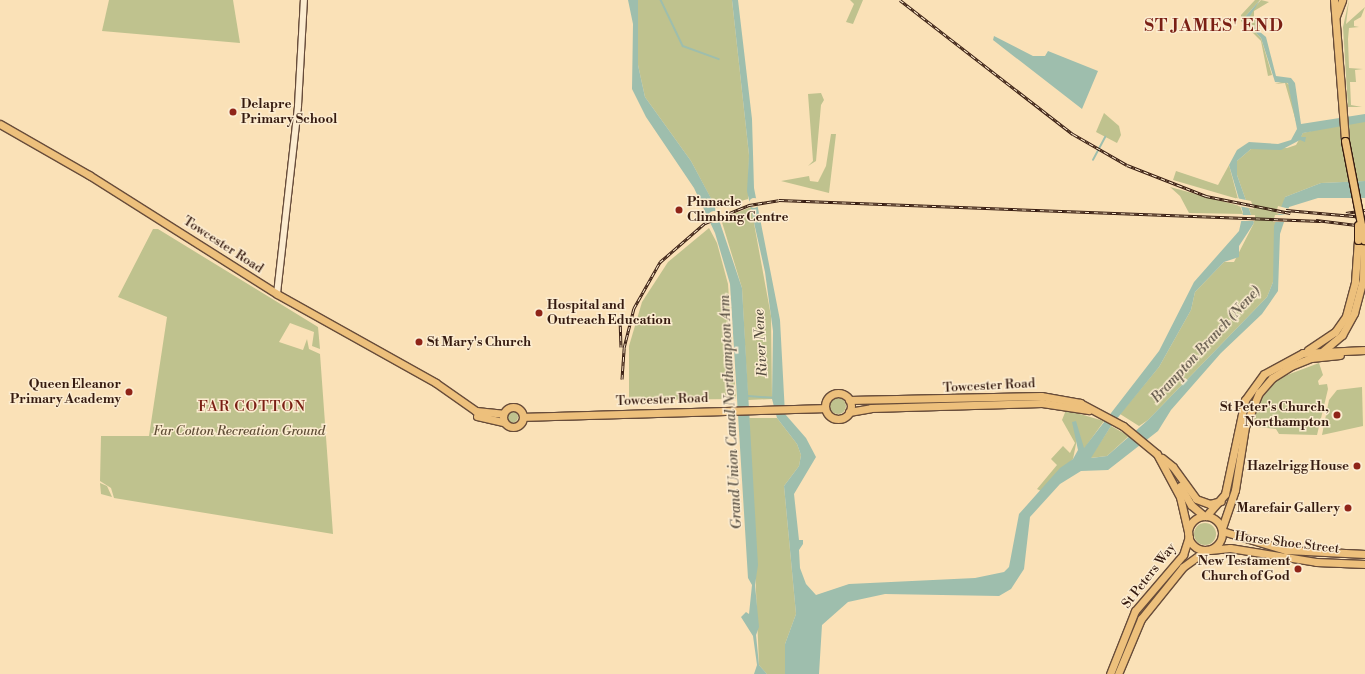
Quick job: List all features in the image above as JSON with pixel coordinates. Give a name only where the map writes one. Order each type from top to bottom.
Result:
[{"type":"main road","points":[[1334,0],[1342,109],[1361,240],[1363,279],[1357,304],[1345,330],[1325,350],[1311,358],[1287,368],[1265,385],[1250,407],[1240,432],[1235,490],[1219,543],[1208,550],[1194,546],[1188,535],[1193,520],[1205,516],[1221,501],[1228,485],[1240,432],[1245,400],[1255,385],[1272,368],[1327,339],[1344,320],[1352,293],[1358,250],[1361,240]]},
{"type":"main road","points":[[1336,16],[1342,0]]},
{"type":"main road","name":"Towcester Road","points":[[0,124],[89,175],[277,294],[436,383],[476,411],[503,414],[515,407],[523,417]]},
{"type":"main road","points":[[1302,353],[1325,350],[1364,350]]},
{"type":"main road","points":[[1311,358],[1364,350]]},
{"type":"main road","name":"Towcester Road","points":[[436,383],[474,414],[504,422],[515,427],[523,417],[536,416],[804,407],[825,408]]},
{"type":"main road","points":[[834,394],[842,394],[849,400],[849,412],[843,418],[834,418],[825,408],[827,400],[834,394]]},
{"type":"main road","name":"Towcester Road","points":[[849,400],[1041,396],[1076,401],[1102,413],[1147,444],[1159,456],[1188,501],[1205,516]]},
{"type":"main road","name":"Towcester Road","points":[[849,412],[865,408],[1042,403],[1102,413]]},
{"type":"main road","points":[[503,414],[504,422]]},
{"type":"main road","name":"Towcester Road","points":[[1159,456],[1180,497],[1188,535]]},
{"type":"main road","points":[[1159,456],[1173,467],[1196,499],[1210,504],[1221,501]]},
{"type":"main road","points":[[1205,516],[1217,520],[1222,530]]},
{"type":"main road","name":"Horse Shoe Street","points":[[1222,530],[1286,550],[1363,554]]},
{"type":"main road","name":"St Peters Way","points":[[1110,674],[1135,611],[1183,555],[1188,535]]},
{"type":"main road","name":"Horse Shoe Street","points":[[1208,550],[1230,548],[1316,562],[1363,564]]},
{"type":"main road","name":"St Peters Way","points":[[1118,674],[1141,619],[1183,567],[1208,550]]},
{"type":"street","points":[[277,294],[298,106],[304,0]]},
{"type":"green space","points":[[109,0],[233,0],[240,43],[102,31]]},
{"type":"green space","points":[[638,0],[732,0],[749,155],[748,199],[716,208],[691,161],[645,97],[638,65]]},
{"type":"green space","points":[[850,0],[863,0],[853,24],[846,22],[854,4]]},
{"type":"green space","points":[[1255,0],[1260,0],[1243,19],[1261,38],[1272,75],[1268,76],[1261,41],[1241,21],[1241,15]]},
{"type":"green space","points":[[1261,0],[1269,2],[1254,11],[1254,17],[1258,17],[1255,20],[1259,23],[1266,23],[1254,29],[1247,16]]},
{"type":"green space","points":[[1349,0],[1346,24],[1365,7],[1361,17],[1354,21],[1354,26],[1359,27],[1349,28],[1348,39],[1349,68],[1363,69],[1355,70],[1356,82],[1350,82],[1351,105],[1362,107],[1348,107],[1343,27]]},
{"type":"green space","points":[[1285,81],[1289,85],[1297,125],[1285,83],[1275,84]]},
{"type":"green space","points":[[821,93],[824,100],[821,105],[816,161],[808,166],[813,161],[808,94]]},
{"type":"green space","points":[[1104,113],[1119,126],[1121,135],[1117,143],[1096,132]]},
{"type":"green space","points":[[1349,122],[1365,122],[1365,181],[1321,183],[1285,197],[1273,282],[1267,297],[1148,420],[1139,426],[1120,414],[1159,367],[1191,310],[1195,292],[1224,262],[1234,262],[1254,223],[1237,175],[1237,161],[1251,149],[1287,148],[1296,145],[1303,133]]},
{"type":"green space","points":[[831,134],[836,134],[829,193],[781,181],[809,176],[810,181],[818,182],[826,166]]},
{"type":"green space","points":[[1229,165],[1238,199],[1173,180],[1176,171],[1218,185]]},
{"type":"green space","points":[[1170,187],[1240,206],[1243,214],[1189,213],[1180,196]]},
{"type":"green space","points":[[751,207],[771,316],[772,399],[748,400],[742,288],[721,219]]},
{"type":"green space","points":[[709,228],[717,243],[728,284],[736,399],[629,400],[629,346],[642,302],[668,262]]},
{"type":"green space","name":"Far Cotton Recreation Ground","points":[[153,229],[158,229],[318,327],[320,349],[312,346],[314,332],[290,323],[279,342],[303,350],[307,339],[309,349],[320,354],[333,534],[114,498],[111,488],[100,481],[101,436],[149,436],[167,317],[118,297]]},
{"type":"green space","points":[[1319,363],[1323,375],[1318,381],[1319,385],[1327,384],[1328,389],[1317,435],[1279,434],[1276,429],[1257,427],[1252,422],[1262,398],[1279,378]]},
{"type":"green space","points":[[1362,387],[1363,426],[1322,435],[1329,400],[1337,390]]},
{"type":"green space","points":[[838,398],[844,400],[846,406],[844,412],[838,414],[832,412],[830,406],[832,400]]},
{"type":"green space","points":[[1066,410],[1104,421],[1084,449],[1077,439],[1073,459],[1041,491],[1037,489],[1057,465],[1051,459],[1063,446],[1070,453],[1075,443],[1062,420]]},
{"type":"green space","points":[[514,411],[517,412],[517,422],[510,423],[507,422],[506,415],[507,412]]},
{"type":"green space","points":[[749,418],[777,418],[797,444],[801,455],[799,466],[784,486],[796,614],[785,644],[785,674],[767,674],[759,665]]},
{"type":"green space","points":[[1111,426],[1129,436],[1107,456],[1090,458]]},
{"type":"green space","points":[[100,483],[107,486],[112,497],[101,494]]},
{"type":"green space","points":[[1201,523],[1209,523],[1216,530],[1216,538],[1209,545],[1201,545],[1194,538],[1194,530]]},
{"type":"shaded area","points":[[628,0],[638,0],[638,65],[645,97],[691,161],[713,202],[742,288],[758,565],[755,585],[759,627],[756,635],[759,665],[767,674],[754,674],[757,665],[753,636],[741,617],[746,612],[749,614],[752,585],[748,578],[730,284],[715,233],[694,188],[646,117],[632,89],[633,24]]},
{"type":"shaded area","points":[[732,0],[738,0],[752,119],[754,188],[780,320],[785,414],[806,438],[816,457],[794,494],[799,540],[803,540],[803,544],[799,550],[800,568],[806,584],[816,595],[849,584],[975,578],[1004,572],[1009,567],[1019,514],[1060,468],[1073,459],[1078,450],[1072,422],[1076,421],[1084,448],[1159,351],[1194,282],[1239,231],[1243,213],[1229,165],[1237,150],[1249,142],[1278,144],[1291,140],[1297,129],[1288,83],[1275,82],[1261,38],[1243,19],[1260,0],[1247,21],[1266,37],[1276,76],[1291,78],[1295,83],[1301,124],[1365,114],[1365,122],[1303,133],[1301,137],[1306,137],[1305,142],[1300,140],[1281,150],[1251,149],[1237,161],[1237,175],[1254,223],[1239,246],[1239,257],[1224,262],[1195,292],[1191,310],[1159,367],[1111,426],[1091,458],[1107,456],[1148,420],[1267,297],[1273,282],[1274,226],[1285,197],[1321,183],[1365,181],[1365,198],[1318,198],[1289,207],[1280,234],[1278,291],[1262,314],[1221,353],[1171,410],[1158,431],[1108,470],[1081,471],[1060,484],[1030,517],[1024,569],[1011,589],[999,596],[885,594],[848,602],[822,625],[819,674],[785,674],[785,644],[796,614],[784,486],[799,466],[801,455],[797,444],[777,418],[772,399],[773,331],[765,272],[747,191],[749,155]]},
{"type":"shaded area","points":[[994,36],[1033,56],[1045,56],[1048,51],[1098,71],[1082,109],[993,40]]},
{"type":"pier","points":[[752,198],[756,198],[759,203],[756,208],[752,208],[749,205],[749,201]]},
{"type":"pier","points":[[1236,198],[1251,201],[1254,209],[1238,206]]},
{"type":"pier","points":[[1278,206],[1290,209],[1285,222],[1273,222],[1275,215],[1286,215],[1276,213]]},
{"type":"pier","points":[[712,211],[716,211],[720,217],[716,223],[712,223],[708,219],[708,215]]},
{"type":"pier","points":[[1241,215],[1255,215],[1255,221],[1241,221]]},
{"type":"waterway","points":[[661,0],[683,46],[719,59]]},
{"type":"waterway","points":[[1093,160],[1105,137]]},
{"type":"waterway","points":[[748,396],[774,398]]},
{"type":"railway","points":[[900,0],[1073,134],[1127,165],[1206,196],[1290,213]]},
{"type":"railway","points":[[622,379],[624,348],[634,308],[660,262],[705,223],[749,205],[779,200],[1321,221]]},
{"type":"railway","points":[[1286,210],[1365,217]]},
{"type":"railway","points":[[1346,213],[1365,210]]},
{"type":"railway","points":[[1316,220],[1365,226]]},
{"type":"railway","points":[[620,318],[621,347]]},
{"type":"place","name":"Delapre Primary School","points":[[233,112]]},
{"type":"place","name":"Pinnacle Climbing Centre","points":[[679,210]]},
{"type":"place","name":"Hospital and Outreach Education","points":[[539,313]]},
{"type":"place","name":"St Mary's Church","points":[[419,342]]},
{"type":"place","name":"Queen Eleanor Primary Academy","points":[[129,392]]},
{"type":"place","name":"St Peter's Church, Northampton","points":[[1337,415]]},
{"type":"place","name":"Hazelrigg House","points":[[1357,466]]},
{"type":"place","name":"Marefair Gallery","points":[[1348,508]]},
{"type":"place","name":"New Testament Church of God","points":[[1298,569]]},
{"type":"district","name":"ST JAMES' END","points":[[1214,27]]},
{"type":"district","name":"FAR COTTON","points":[[252,407]]},
{"type":"water label","name":"River Nene","points":[[761,343]]},
{"type":"water label","name":"Brampton Branch (Nene)","points":[[1206,345]]},
{"type":"water label","name":"Grand Union Canal Northampton Arm","points":[[731,412]]}]
